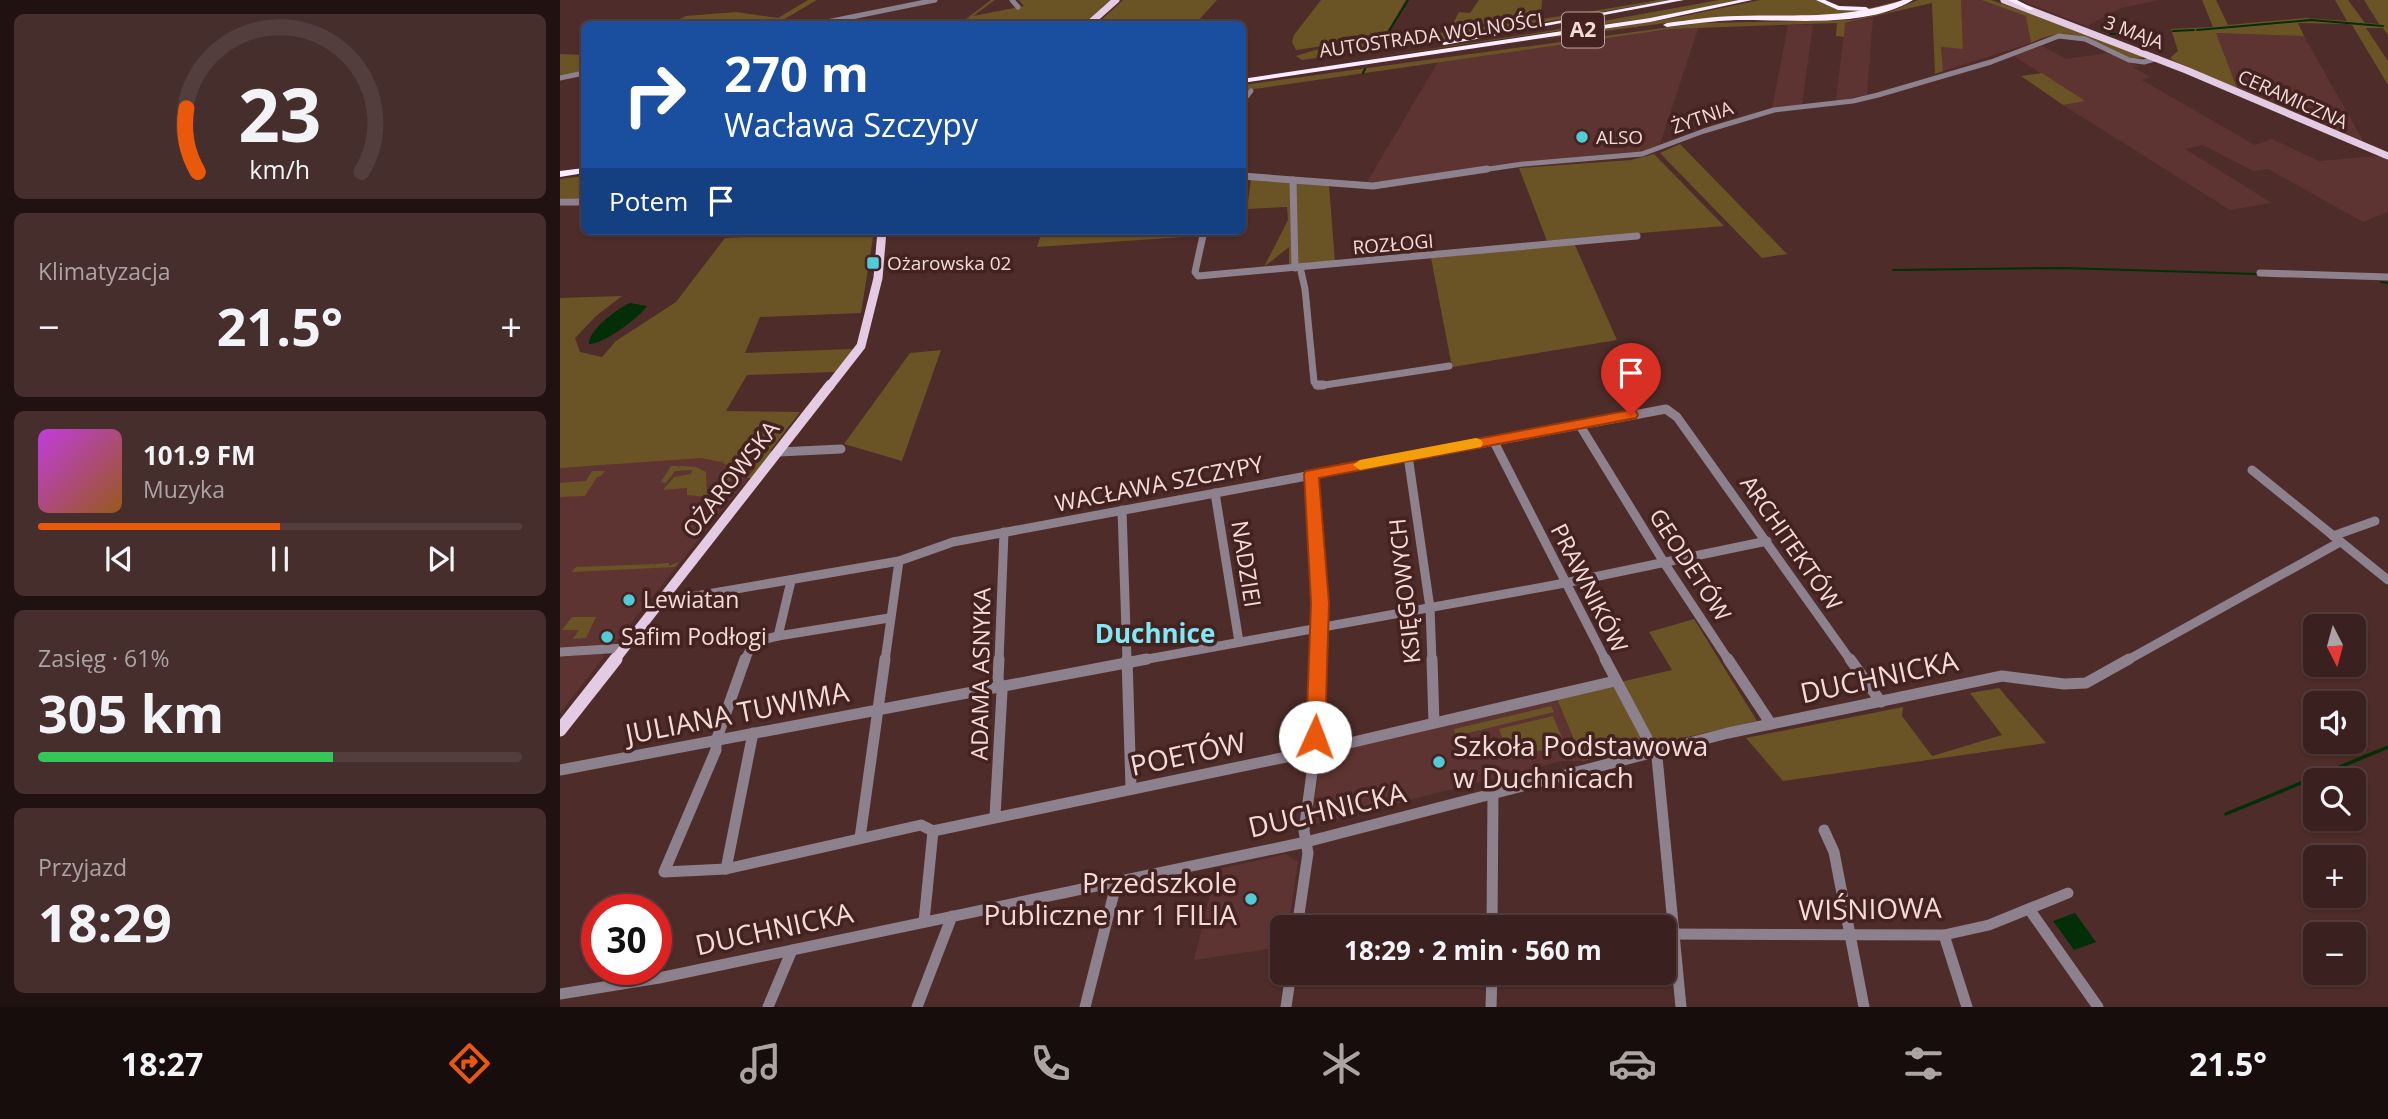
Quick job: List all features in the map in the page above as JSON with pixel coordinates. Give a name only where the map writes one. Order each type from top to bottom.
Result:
[{"type":"highway","points":[[1444,43],[1681,0]]},
{"type":"highway","name":"AUTOSTRADA WOLNOŚCI","points":[[1246,71],[1593,22],[1710,0]]},
{"type":"highway","name":"AUTOSTRADA WOLNOŚCI","points":[[1246,80],[1650,20],[1749,0]]},
{"type":"highway","points":[[1819,0],[1838,8],[1861,9],[1896,0]]},
{"type":"highway","points":[[1416,56],[1699,21],[1736,18],[1839,19],[1875,13],[1910,0]]},
{"type":"highway","points":[[2011,0],[2031,9]]},
{"type":"highway","points":[[560,165],[581,162]]},
{"type":"highway","points":[[560,174],[581,171]]},
{"type":"main road","points":[[1092,21],[1116,0]]},
{"type":"main road","name":"3 MAJA","points":[[1996,0],[2031,9]]},
{"type":"main road","name":"3 MAJA","points":[[2004,0],[2186,69]]},
{"type":"main road","name":"CERAMICZNA","points":[[2186,69],[2388,156]]},
{"type":"main road","name":"OŻAROWSKA","points":[[560,730],[779,452],[864,339],[878,278],[883,235]]},
{"type":"street","points":[[832,21],[936,0]]},
{"type":"street","points":[[1013,0],[1018,7]]},
{"type":"street","name":"ŻYTNIA","points":[[1246,176],[1373,186],[1524,164],[1630,157],[1774,110],[1853,101],[1878,95],[1991,62],[2059,36],[2085,39],[2129,60],[2144,62],[2158,58]]},
{"type":"street","points":[[560,78],[581,74]]},
{"type":"street","points":[[1246,97],[1251,90]]},
{"type":"street","points":[[1293,180],[1297,268],[1306,289],[1314,382],[1322,388],[1449,366]]},
{"type":"street","points":[[560,202],[581,202]]},
{"type":"street","name":"ROZŁOGI","points":[[1203,235],[1195,272],[1198,276],[1637,236]]},
{"type":"street","points":[[2260,272],[2388,277]]},
{"type":"street","name":"WACŁAWA SZCZYPY","points":[[661,602],[899,561],[953,542],[1666,409]]},
{"type":"street","name":"ARCHITEKTÓW","points":[[1666,409],[1677,417],[1881,702]]},
{"type":"street","name":"GEODETÓW","points":[[1579,424],[1665,564],[1771,724]]},
{"type":"street","name":"PRAWNIKÓW","points":[[1493,440],[1615,681],[1655,751]]},
{"type":"street","points":[[779,452],[841,449]]},
{"type":"street","name":"KSIĘGOWYCH","points":[[1408,456],[1430,608],[1434,723]]},
{"type":"street","points":[[2252,470],[2388,580]]},
{"type":"street","points":[[1299,915],[1307,857],[1304,831],[1315,751],[1320,603],[1311,474]]},
{"type":"street","name":"NADZIEI","points":[[1214,493],[1239,642]]},
{"type":"street","points":[[1122,510],[1131,788]]},
{"type":"street","name":"DUCHNICKA","points":[[560,994],[659,978],[1306,842],[1655,751],[1771,724],[2012,675],[2069,686],[2086,683],[2336,539],[2375,521]]},
{"type":"street","name":"ADAMA ASNYKA","points":[[995,816],[1002,692],[998,677],[1004,532]]},
{"type":"street","points":[[899,561],[877,708],[1564,583],[1767,541]]},
{"type":"street","points":[[778,636],[791,581]]},
{"type":"street","points":[[716,741],[749,648],[763,639],[889,618]]},
{"type":"street","points":[[560,652],[624,648]]},
{"type":"street","name":"POETÓW","points":[[716,741],[716,750],[664,872],[726,869],[921,825],[933,831],[1315,751],[1615,681]]},
{"type":"street","name":"JULIANA TUWIMA","points":[[560,771],[877,708],[860,838]]},
{"type":"street","points":[[726,869],[753,733]]},
{"type":"street","points":[[1655,751],[1668,915]]},
{"type":"street","points":[[1493,793],[1493,915]]},
{"type":"street","points":[[1824,830],[1834,852],[1864,1007]]},
{"type":"street","points":[[923,922],[933,831]]},
{"type":"street","points":[[1085,1007],[1117,881]]},
{"type":"street","name":"WIŚNIOWA","points":[[1676,934],[1944,935],[1989,925],[2068,893]]},
{"type":"street","points":[[2029,909],[2098,1007]]},
{"type":"street","points":[[917,1007],[952,916]]},
{"type":"street","points":[[1944,935],[1967,1007]]},
{"type":"street","points":[[768,1007],[792,950]]},
{"type":"street","points":[[1676,974],[1681,1007]]},
{"type":"street","points":[[1286,1007],[1289,985]]},
{"type":"street","points":[[1491,1007],[1492,985]]},
{"type":"shaded area","points":[[808,0],[817,0],[781,21],[676,21],[686,16],[736,12],[778,18]]},
{"type":"shaded area","points":[[991,0],[995,0],[973,16],[1024,6],[1019,0],[1112,0],[1101,6],[1104,7],[1088,21],[956,21],[966,19]]},
{"type":"shaded area","points":[[1123,0],[1217,0],[1198,21],[1100,21]]},
{"type":"shaded area","points":[[1321,0],[1406,0],[1384,37],[1296,50],[1292,42],[1294,35]]},
{"type":"shaded area","points":[[1479,0],[1542,0],[1541,16],[1451,28],[1459,12],[1470,13]]},
{"type":"shaded area","points":[[1669,0],[1443,40],[1302,60],[1296,56],[1315,50]]},
{"type":"shaded area","points":[[1719,0],[1741,0],[1662,16],[1341,62],[1543,32]]},
{"type":"shaded area","points":[[1760,0],[1817,0],[1836,8],[1858,11],[1903,0],[1857,15],[1689,20],[1537,40],[1679,17]]},
{"type":"shaded area","points":[[1918,0],[1961,0],[1963,49],[1941,47],[1943,71],[1935,74],[1932,3],[1845,23],[1844,37],[1836,36],[1837,23],[1669,29],[1248,90],[1246,93],[1246,85],[1700,23],[1852,20],[1889,12]]},
{"type":"shaded area","points":[[1961,0],[1980,0],[2027,16],[2031,43],[1943,71],[1941,47],[1963,48]]},
{"type":"shaded area","points":[[1981,0],[1991,0],[2035,15],[2145,57],[2121,55],[2083,37],[2068,34],[2031,43],[2026,16]]},
{"type":"shaded area","points":[[2020,0],[2160,0],[2121,8],[2087,26]]},
{"type":"shaded area","points":[[2202,0],[2216,0],[2228,25],[2305,18],[2347,21],[2335,0],[2348,0],[2365,23],[2379,24],[2364,0],[2388,0],[2388,35],[2383,28],[2366,28],[2388,61],[2388,85],[2352,25],[2348,24],[2298,23],[2304,36],[2216,33],[2237,88],[2174,61],[2170,58],[2178,51],[2171,29],[2213,27]]},
{"type":"shaded area","points":[[1873,18],[1867,95],[1836,101],[1845,23]]},
{"type":"shaded area","points":[[1788,25],[1813,25],[1802,104],[1772,109]]},
{"type":"shaded area","points":[[1699,26],[1659,147],[1640,153],[1567,159],[1417,179],[1367,182],[1438,62],[1625,34]]},
{"type":"shaded area","points":[[2216,33],[2304,36],[2365,144],[2237,88]]},
{"type":"shaded area","points":[[2042,46],[2066,59],[2108,53],[2139,66],[2133,67],[2150,77],[2142,80],[2255,145],[2272,139],[2319,161],[2378,156],[2388,160],[2388,212],[2363,222],[2268,169],[2253,171],[2203,145],[2185,149],[2272,203],[2230,210],[2063,105],[2084,101],[2014,56]]},
{"type":"shaded area","points":[[560,54],[581,55],[581,72],[560,77]]},
{"type":"shaded area","points":[[2042,73],[2085,101],[2063,105],[2021,76]]},
{"type":"shaded area","points":[[1680,144],[1787,254],[1762,258],[1660,153]]},
{"type":"shaded area","points":[[1654,154],[1724,226],[1547,241],[1519,168],[1631,160]]},
{"type":"shaded area","points":[[581,176],[581,199],[560,198],[560,179]]},
{"type":"shaded area","points":[[1251,179],[1329,185],[1335,262],[1289,266],[1289,247],[1264,267],[1288,220],[1287,207],[1247,209]]},
{"type":"shaded area","points":[[873,235],[861,313],[760,317],[745,353],[853,349],[835,372],[747,375],[726,411],[800,412],[770,451],[775,451],[751,478],[747,478],[756,467],[737,467],[734,471],[739,472],[725,485],[729,472],[727,465],[741,464],[744,460],[737,459],[726,465],[722,462],[727,456],[721,462],[701,458],[560,468],[560,298],[622,296],[596,316],[575,338],[580,352],[602,357],[616,341],[676,302],[725,238]]},
{"type":"shaded area","points":[[1041,235],[1199,235],[1199,236],[1037,247]]},
{"type":"shaded area","points":[[1574,243],[1617,340],[1452,367],[1431,258]]},
{"type":"shaded area","points":[[630,303],[647,306],[621,330],[589,344],[598,326]]},
{"type":"shaded area","points":[[941,350],[902,461],[844,444],[910,353]]},
{"type":"shaded area","points":[[769,452],[613,646],[560,649],[560,465]]},
{"type":"shaded area","points":[[671,466],[679,466],[677,470],[680,466],[696,467],[706,472],[707,497],[687,495],[687,488],[663,490],[674,477],[691,474],[692,470],[675,471],[666,483],[661,482]]},
{"type":"shaded area","points":[[592,471],[605,471],[597,477],[585,496],[560,497],[560,483],[586,481]]},
{"type":"shaded area","points":[[679,562],[675,567],[572,572],[576,567],[655,564],[653,567],[656,564],[669,563],[669,566]]},
{"type":"shaded area","points":[[572,617],[596,617],[586,638],[573,639],[579,630],[562,630]]},
{"type":"shaded area","points":[[1694,619],[1757,721],[1583,761],[1556,697],[1672,670],[1649,632]]},
{"type":"shaded area","points":[[602,652],[604,657],[560,713],[560,656]]},
{"type":"shaded area","points":[[1999,688],[2046,743],[1783,781],[1746,738],[1903,707],[1902,716],[1932,756],[2002,735],[1970,693]]},
{"type":"shaded area","name":"Szkoła Podstawowa w Duchnicach","points":[[1556,698],[1583,761],[1562,761],[1312,825],[1319,763],[1326,754]]},
{"type":"shaded area","points":[[1551,706],[1554,712],[1456,736],[1454,729]]},
{"type":"shaded area","points":[[1553,716],[1565,745],[1509,758],[1499,729]]},
{"type":"shaded area","name":"Przedszkole Publiczne nr 1 FILIA","points":[[1285,854],[1298,862],[1290,915],[1270,915],[1270,949],[1194,960],[1216,870]]},
{"type":"shaded area","points":[[2075,913],[2096,942],[2074,950],[2053,921]]},
{"type":"waterway","points":[[1384,39],[1408,0]]},
{"type":"waterway","points":[[2197,30],[2311,20],[2383,26]]},
{"type":"waterway","points":[[2173,31],[2194,30]]},
{"type":"waterway","points":[[2120,34],[2143,33]]},
{"type":"waterway","points":[[2110,34],[2115,34]]},
{"type":"waterway","points":[[1378,48],[1382,41]]},
{"type":"waterway","points":[[1363,73],[1365,69]]},
{"type":"waterway","points":[[1893,270],[2064,268],[2257,274]]},
{"type":"waterway","points":[[2381,282],[2388,283]]},
{"type":"waterway","points":[[2226,814],[2388,747]]},
{"type":"slow traffic","points":[[1360,465],[1476,443]]},
{"type":"place","name":"ALSO","points":[[1582,137]]},
{"type":"place","name":"Ożarowska 02","points":[[873,263]]},
{"type":"place","name":"Lewiatan","points":[[629,600]]},
{"type":"place","name":"Safim Podłogi","points":[[607,637]]},
{"type":"place","name":"Szkoła Podstawowa w Duchnicach","points":[[1439,762]]},
{"type":"place","name":"Przedszkole Publiczne nr 1 FILIA","points":[[1251,899]]},
{"type":"district","name":"Duchnice","points":[[1155,634]]},
{"type":"route","points":[[1315,737],[1320,603],[1311,474],[1631,415]]}]
